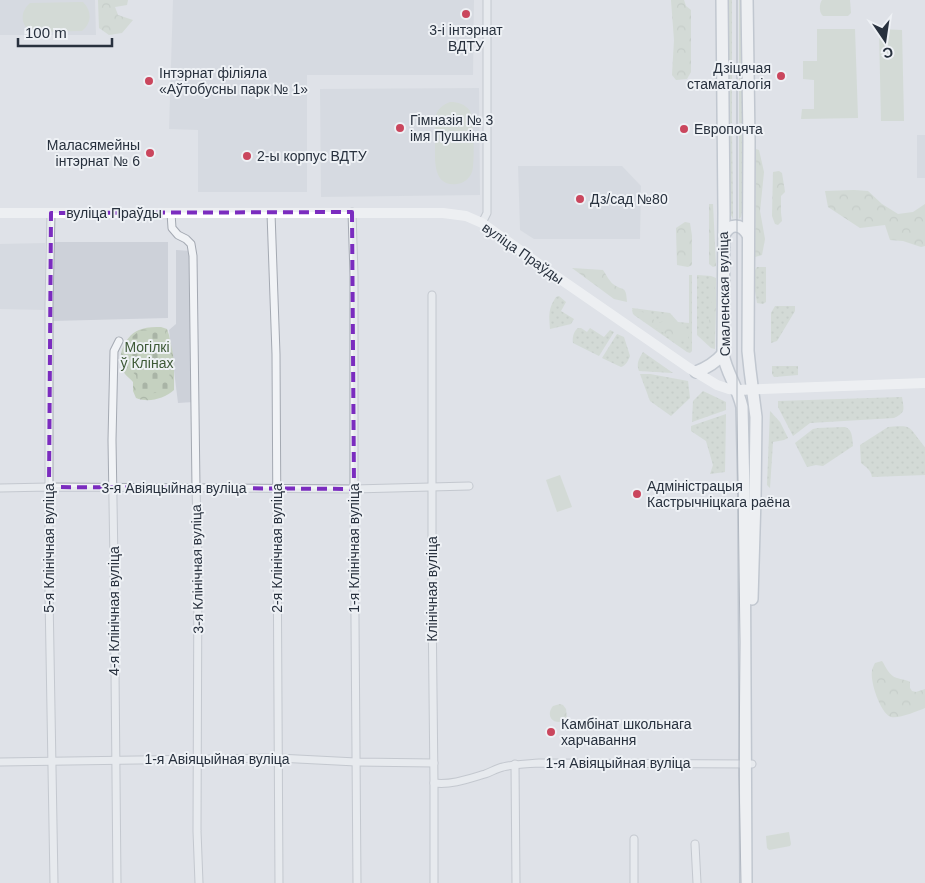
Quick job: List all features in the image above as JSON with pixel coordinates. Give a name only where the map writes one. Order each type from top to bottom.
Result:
[{"type":"main road","name":"Смаленская вуліца","points":[[722,0],[723,354],[742,407],[748,764],[754,883]]},
{"type":"main road","name":"Смаленская вуліца","points":[[746,883],[756,458],[756,418],[748,351],[747,0]]},
{"type":"main road","name":"вуліца Праўды","points":[[0,213],[352,212],[443,213],[466,216],[482,223],[696,372],[722,387],[737,390],[925,383]]},
{"type":"main road","points":[[724,213],[730,220],[736,222],[742,221],[748,214]]},
{"type":"main road","points":[[724,235],[730,228],[736,226],[742,228],[748,235]]},
{"type":"main road","points":[[696,372],[709,367],[723,354]]},
{"type":"street","points":[[482,223],[487,213],[487,0]]},
{"type":"street","name":"1-я Клінічная вуліца","points":[[352,212],[354,274],[357,883]]},
{"type":"street","name":"5-я Клінічная вуліца","points":[[51,213],[48,305],[49,595],[54,883]]},
{"type":"street","name":"3-я Клінічная вуліца","points":[[170,213],[172,228],[178,235],[192,244],[194,256],[198,558],[197,831],[199,883]]},
{"type":"street","name":"2-я Клінічная вуліца","points":[[271,213],[276,354],[279,883]]},
{"type":"street","name":"Клінічная вуліца","points":[[432,295],[434,883]]},
{"type":"street","name":"4-я Клінічная вуліца","points":[[117,883],[112,440],[114,351],[119,341]]},
{"type":"street","name":"3-я Авіяцыйная вуліца","points":[[0,488],[354,489],[469,486]]},
{"type":"street","name":"1-я Авіяцыйная вуліца","points":[[0,762],[278,758],[434,763]]},
{"type":"street","points":[[515,764],[516,883]]},
{"type":"street","name":"1-я Авіяцыйная вуліца","points":[[434,783],[452,783],[515,764],[748,764]]},
{"type":"street","points":[[634,838],[634,883]]},
{"type":"street","points":[[695,844],[697,883]]},
{"type":"highlighted area","points":[[352,212],[354,489],[49,487],[51,213]]},
{"type":"shaded area","points":[[0,0],[95,0],[96,35],[0,35]]},
{"type":"shaded area","points":[[173,0],[474,0],[473,75],[307,75],[307,192],[198,192],[198,130],[169,129]]},
{"type":"shaded area","name":"Гімназія № 3 імя Пушкіна","points":[[479,88],[480,195],[321,197],[320,89]]},
{"type":"shaded area","points":[[917,135],[925,135],[925,178],[917,178]]},
{"type":"shaded area","name":"Дз/сад №80","points":[[518,166],[622,166],[641,186],[640,239],[534,239],[520,230]]},
{"type":"shaded area","points":[[51,242],[168,242],[168,318],[52,321]]},
{"type":"shaded area","points":[[45,243],[45,310],[0,309],[0,244]]},
{"type":"shaded area","points":[[176,250],[191,251],[193,402],[178,403],[169,330],[176,324]]},
{"type":"green space","points":[[98,0],[128,0],[127,5],[115,7],[118,15],[133,20],[122,33],[109,35],[99,28]]},
{"type":"green space","points":[[671,0],[684,0],[686,6],[691,10],[691,72],[687,79],[676,80],[672,75],[674,40]]},
{"type":"green space","points":[[728,0],[732,0],[732,123],[729,123]]},
{"type":"green space","points":[[739,0],[742,0],[743,123],[739,123]]},
{"type":"green space","points":[[822,0],[850,0],[851,13],[848,16],[823,16],[820,8]]},
{"type":"green space","points":[[83,2],[88,9],[90,17],[88,24],[82,31],[31,32],[23,22],[24,10],[30,3]]},
{"type":"green space","points":[[817,29],[855,29],[858,118],[801,119],[802,109],[814,109],[814,80],[803,79],[803,61],[817,61]]},
{"type":"green space","points":[[879,29],[902,30],[904,121],[881,121]]},
{"type":"green space","points":[[450,102],[464,105],[470,111],[472,122],[473,168],[466,180],[457,184],[449,184],[440,178],[437,173],[435,160],[435,117],[445,104]]},
{"type":"green space","points":[[729,130],[732,130],[733,219],[730,213]]},
{"type":"green space","points":[[739,130],[743,130],[742,212],[739,219]]},
{"type":"green space","points":[[756,149],[759,150],[764,172],[760,211],[765,239],[762,255],[755,257]]},
{"type":"green space","points":[[779,171],[782,173],[785,192],[781,196],[782,221],[778,225],[775,224],[772,216],[773,172]]},
{"type":"green space","points":[[825,191],[868,191],[882,204],[898,214],[913,212],[925,204],[925,246],[921,247],[903,241],[890,240],[885,225],[860,228],[828,207]]},
{"type":"green space","points":[[709,204],[713,204],[716,266],[713,267],[709,264]]},
{"type":"green space","points":[[685,222],[690,223],[692,236],[692,265],[688,267],[677,265],[676,228]]},
{"type":"green space","points":[[757,267],[766,267],[766,302],[763,304],[757,303],[755,291],[755,270]]},
{"type":"green space","points":[[572,268],[603,270],[612,283],[625,291],[627,302],[614,299]]},
{"type":"green space","points":[[689,275],[692,275],[692,351],[690,353],[634,315],[632,308],[670,313],[678,322],[689,323]]},
{"type":"green space","points":[[697,275],[716,278],[715,349],[711,348],[697,335]]},
{"type":"green space","points":[[714,279],[716,298],[715,336],[712,336],[709,324],[712,301],[709,283]]},
{"type":"green space","points":[[559,296],[566,302],[561,311],[574,319],[571,324],[550,329],[550,309],[553,301]]},
{"type":"green space","points":[[775,306],[795,306],[795,311],[777,341],[771,343],[771,313]]},
{"type":"green space","points":[[632,310],[647,313],[657,323],[662,322],[665,316],[672,315],[674,322],[684,325],[688,333],[688,341],[674,339],[633,314]]},
{"type":"green space","name":"Могілкі ў Клінах","points":[[161,327],[167,329],[173,354],[174,390],[166,396],[156,399],[136,398],[133,391],[133,382],[122,368],[121,354],[123,347],[136,331]]},
{"type":"green space","points":[[578,328],[587,332],[590,328],[604,337],[610,330],[614,332],[599,356],[573,343],[575,331]]},
{"type":"green space","name":"Могілкі ў Клінах","points":[[165,329],[171,392],[139,394],[136,375],[127,368],[126,342],[139,331]]},
{"type":"green space","points":[[617,334],[624,337],[630,356],[627,363],[621,367],[602,358]]},
{"type":"green space","points":[[643,352],[673,373],[639,371],[638,363]]},
{"type":"green space","points":[[772,366],[798,366],[798,375],[774,377]]},
{"type":"green space","points":[[640,374],[688,381],[690,398],[671,416],[650,401]]},
{"type":"green space","points":[[703,391],[726,402],[726,410],[692,422],[693,401]]},
{"type":"green space","points":[[902,397],[903,410],[901,414],[894,418],[810,423],[793,436],[778,407],[778,401]]},
{"type":"green space","points":[[770,411],[780,422],[788,438],[773,442],[770,488],[767,485]]},
{"type":"green space","points":[[726,414],[725,472],[710,474],[713,465],[706,441],[691,431],[691,426]]},
{"type":"green space","points":[[902,426],[909,428],[925,447],[925,475],[872,477],[861,463],[860,445],[888,427]]},
{"type":"green space","points":[[845,427],[851,432],[853,446],[823,466],[807,467],[795,443],[813,429]]},
{"type":"green space","points":[[560,475],[572,507],[557,512],[546,480]]},
{"type":"green space","points":[[882,661],[892,675],[910,682],[912,691],[916,692],[925,689],[925,708],[898,717],[891,717],[883,710],[874,689],[872,676],[872,669],[875,663]]},
{"type":"green space","points":[[560,704],[566,709],[567,718],[559,722],[552,720],[550,714],[553,706]]},
{"type":"green space","points":[[789,832],[790,846],[769,850],[767,848],[766,836]]},
{"type":"tram line","points":[[737,0],[737,407],[741,883]]},
{"type":"place","name":"3-і інтэрнат ВДТУ","points":[[466,14]]},
{"type":"place","name":"Дзіцячая стаматалогія","points":[[781,76]]},
{"type":"place","name":"Інтэрнат філіяла «Аўтобусны парк № 1»","points":[[149,81]]},
{"type":"place","name":"Гімназія № 3 імя Пушкіна","points":[[400,128]]},
{"type":"place","name":"Европочта","points":[[684,129]]},
{"type":"place","name":"Маласямейны інтэрнат № 6","points":[[150,153]]},
{"type":"place","name":"2-ы корпус ВДТУ","points":[[247,156]]},
{"type":"place","name":"Дз/сад №80","points":[[580,199]]},
{"type":"place","name":"Адміністрацыя Кастрычніцкага раёна","points":[[637,494]]},
{"type":"place","name":"Камбінат школьнага харчавання","points":[[551,732]]}]
